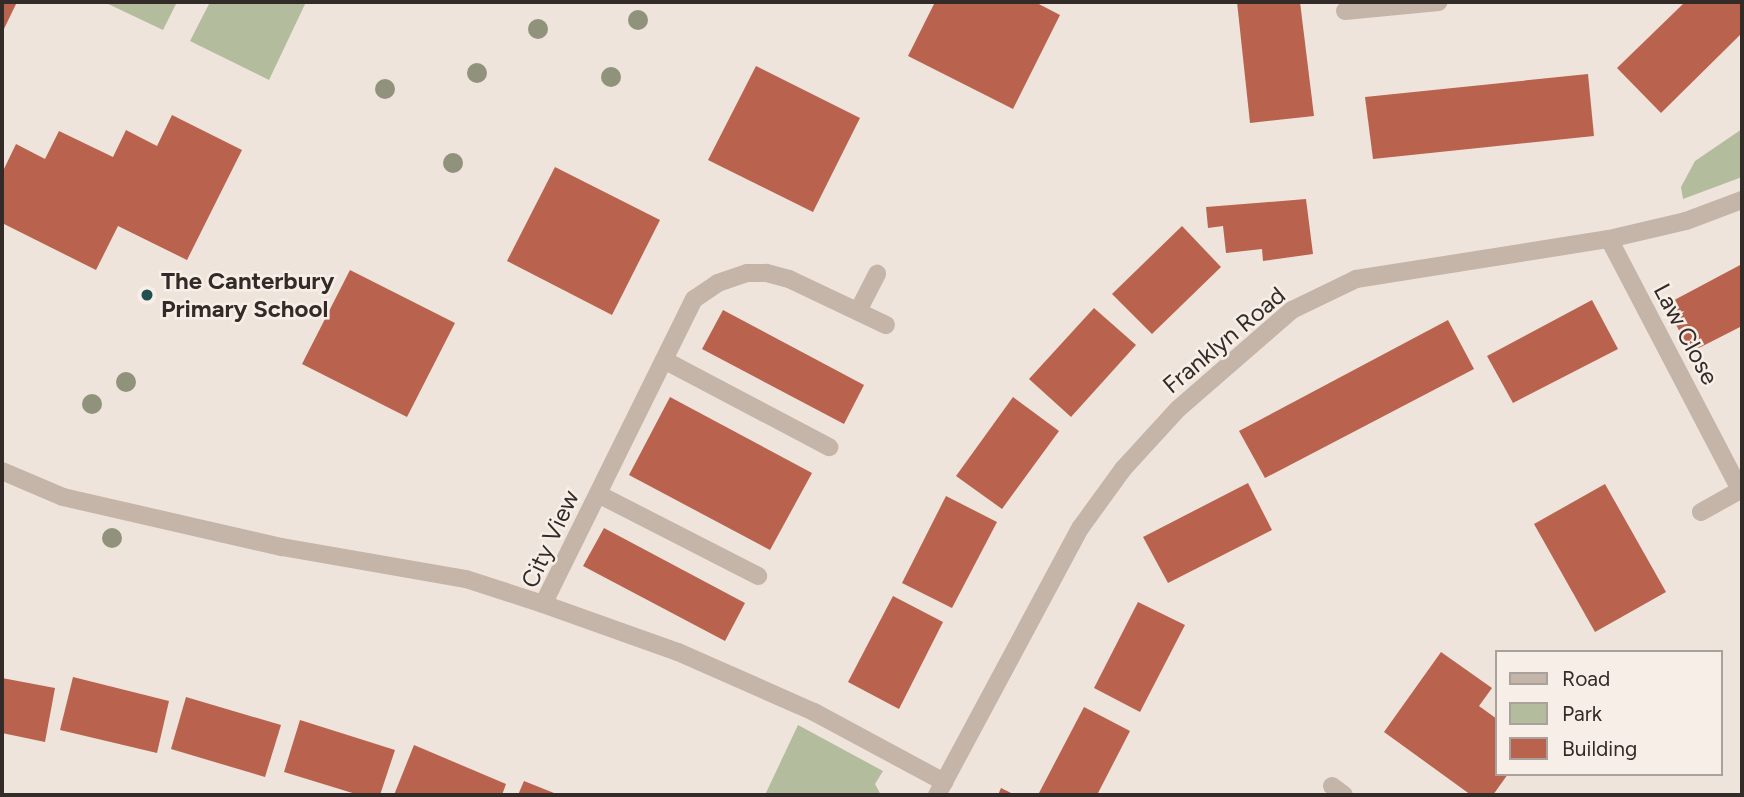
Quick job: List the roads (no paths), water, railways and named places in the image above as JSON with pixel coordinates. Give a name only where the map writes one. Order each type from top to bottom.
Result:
[{"type":"street","points":[[1345,11],[1439,2]]},
{"type":"street","name":"Franklyn Road","points":[[940,789],[1081,527],[1123,469],[1178,409],[1292,310],[1356,279],[1609,239],[1686,221],[1742,200]]},
{"type":"street","name":"Law Close","points":[[1609,239],[1741,490],[1701,512]]},
{"type":"street","name":"City View","points":[[886,325],[789,279],[747,273],[718,283],[694,299],[543,604],[678,652],[814,712],[940,789]]},
{"type":"street","points":[[858,312],[877,274]]},
{"type":"street","points":[[664,360],[829,447]]},
{"type":"street","points":[[2,471],[63,497],[282,547],[466,579],[543,604]]},
{"type":"street","points":[[598,494],[758,576]]},
{"type":"place","name":"The Canterbury Primary School","points":[[147,295]]}]
